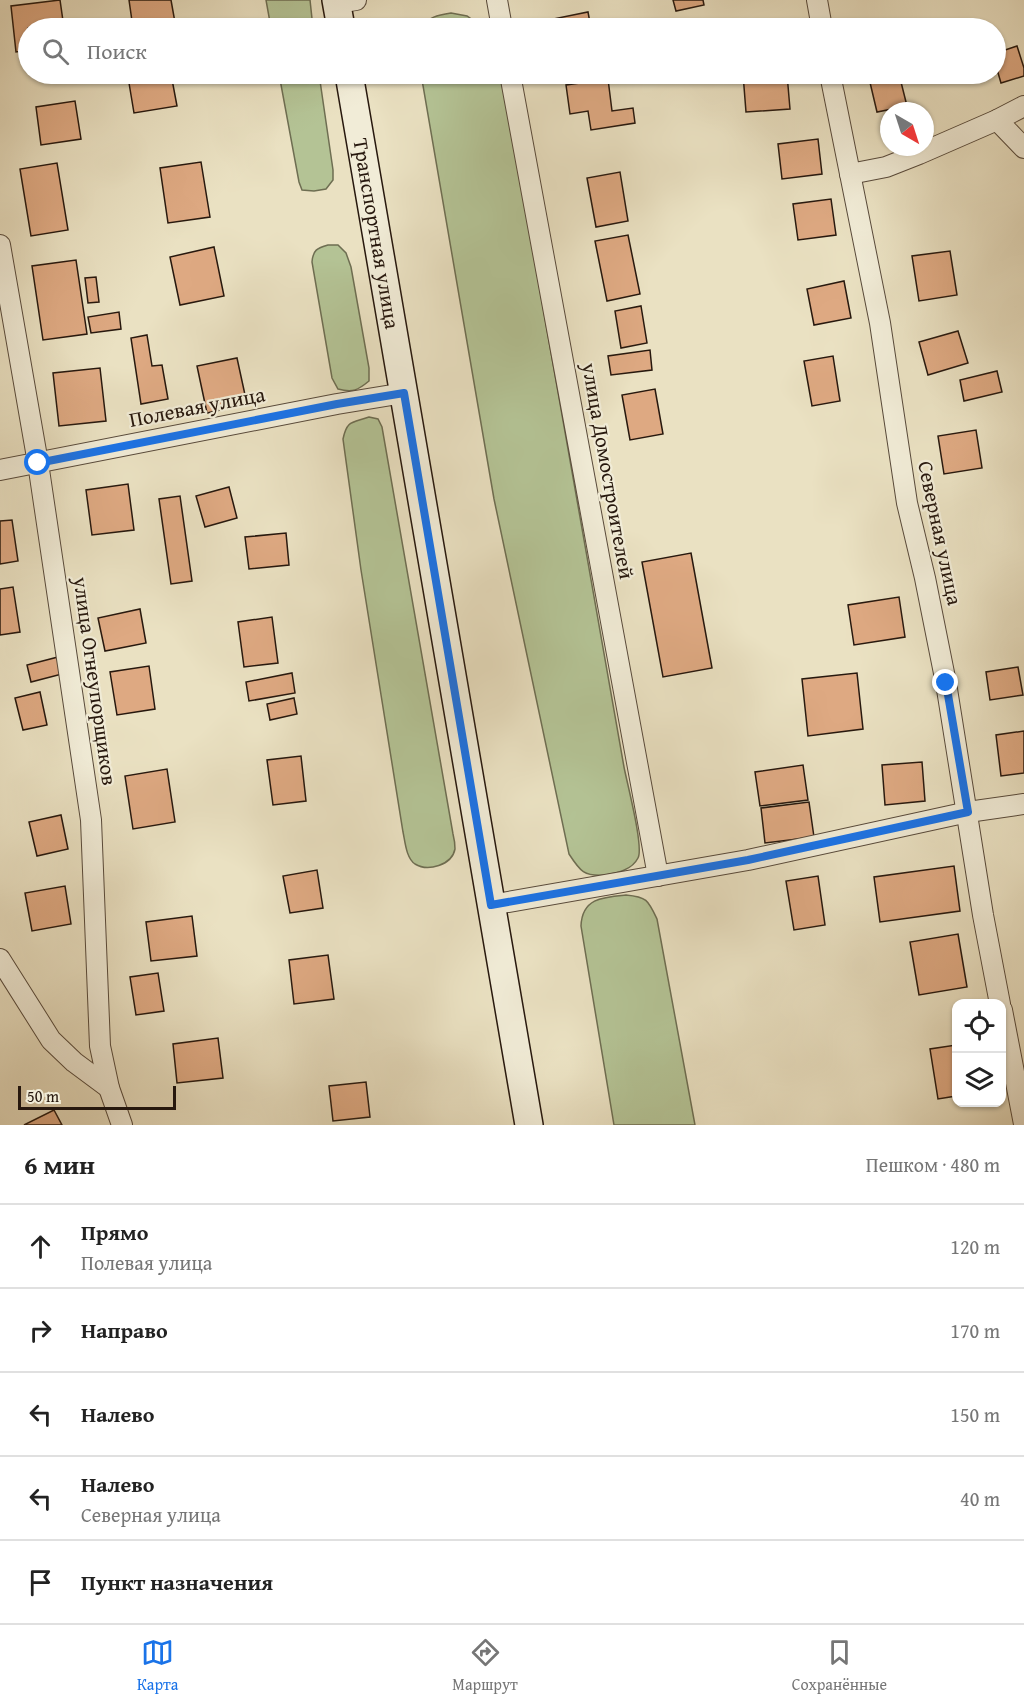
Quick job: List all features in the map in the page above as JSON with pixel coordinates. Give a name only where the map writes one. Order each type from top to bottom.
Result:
[{"type":"main road","name":"Транспортная улица","points":[[351,84],[529,1125]]},
{"type":"street","points":[[497,0],[500,18]]},
{"type":"street","points":[[817,0],[820,18]]},
{"type":"street","name":"улица Домостроителей","points":[[512,84],[658,876]]},
{"type":"street","name":"Северная улица","points":[[832,84],[880,323],[907,503],[944,671],[983,915],[999,999]]},
{"type":"street","points":[[850,174],[886,167],[997,120],[1024,106]]},
{"type":"street","points":[[997,120],[1024,148]]},
{"type":"street","name":"улица Огнеупорщиков","points":[[0,245],[38,463],[91,820],[100,1046],[109,1088],[122,1125]]},
{"type":"street","name":"Полевая улица","points":[[0,470],[404,393]]},
{"type":"street","points":[[491,905],[748,860],[968,812],[1024,804]]},
{"type":"street","points":[[0,959],[51,1041],[74,1062],[109,1088]]},
{"type":"street","points":[[1006,1031],[1024,1124]]},
{"type":"green space","points":[[266,0],[310,0],[312,18],[269,18]]},
{"type":"green space","points":[[451,13],[470,18],[433,18]]},
{"type":"green space","points":[[281,84],[320,84],[333,180],[326,189],[314,191],[302,190]]},
{"type":"green space","points":[[423,84],[504,84],[639,841],[638,858],[624,870],[606,875],[588,874],[580,869],[569,854],[494,499]]},
{"type":"green space","points":[[328,245],[338,245],[346,253],[351,267],[369,368],[369,381],[352,391],[338,389],[332,378],[312,262],[316,250]]},
{"type":"green space","points":[[369,417],[378,419],[382,427],[455,849],[449,859],[433,867],[415,864],[406,849],[361,570],[343,439],[349,425]]},
{"type":"green space","points":[[626,895],[643,898],[657,919],[695,1125],[614,1125],[581,926],[582,917],[590,904],[602,898]]},
{"type":"building","points":[[60,0],[63,18],[18,18],[18,52],[16,52],[11,6]]},
{"type":"building","points":[[129,0],[171,0],[174,18],[132,18]]},
{"type":"building","points":[[673,0],[703,0],[704,5],[676,11]]},
{"type":"building","points":[[588,12],[589,18],[558,18]]},
{"type":"building","points":[[1017,46],[1024,68],[1024,76],[1006,81],[1006,50]]},
{"type":"building","points":[[129,84],[173,84],[177,106],[134,113]]},
{"type":"building","points":[[609,84],[612,111],[633,108],[635,123],[591,130],[588,111],[570,114],[566,85]]},
{"type":"building","points":[[744,84],[788,84],[790,109],[746,112]]},
{"type":"building","points":[[870,84],[902,84],[906,102],[880,102],[880,111],[877,112]]},
{"type":"building","points":[[75,101],[81,139],[41,145],[36,107]]},
{"type":"building","points":[[818,139],[822,174],[782,179],[778,144]]},
{"type":"building","points":[[201,162],[210,217],[168,223],[160,168]]},
{"type":"building","points":[[57,163],[68,230],[31,236],[20,169]]},
{"type":"building","points":[[620,172],[628,221],[596,227],[587,178]]},
{"type":"building","points":[[831,199],[836,235],[798,240],[793,204]]},
{"type":"building","points":[[628,235],[640,294],[607,301],[595,241]]},
{"type":"building","points":[[214,247],[224,296],[180,305],[170,257]]},
{"type":"building","points":[[950,251],[957,295],[919,301],[912,256]]},
{"type":"building","points":[[76,260],[87,334],[43,340],[32,266]]},
{"type":"building","points":[[96,277],[99,302],[88,303],[85,278]]},
{"type":"building","points":[[844,281],[851,318],[814,325],[807,289]]},
{"type":"building","points":[[641,306],[647,343],[621,348],[615,311]]},
{"type":"building","points":[[119,312],[121,329],[91,333],[88,317]]},
{"type":"building","points":[[958,331],[968,363],[928,375],[919,342]]},
{"type":"building","points":[[147,335],[152,366],[162,365],[168,399],[141,404],[131,338]]},
{"type":"building","points":[[650,350],[652,370],[611,375],[608,356]]},
{"type":"building","points":[[833,356],[840,401],[812,406],[804,361]]},
{"type":"building","points":[[237,358],[247,404],[207,413],[197,366]]},
{"type":"building","points":[[100,368],[106,421],[59,426],[53,373]]},
{"type":"building","points":[[997,371],[1002,392],[964,401],[960,380]]},
{"type":"building","points":[[655,389],[663,434],[630,440],[622,395]]},
{"type":"building","points":[[976,430],[982,468],[944,474],[938,436]]},
{"type":"building","points":[[128,484],[134,530],[92,535],[86,490]]},
{"type":"building","points":[[229,487],[237,518],[205,527],[196,496]]},
{"type":"building","points":[[180,496],[192,581],[171,584],[159,499]]},
{"type":"building","points":[[12,520],[18,561],[0,564],[0,521]]},
{"type":"building","points":[[286,533],[289,565],[249,569],[245,537]]},
{"type":"building","points":[[691,553],[712,668],[663,677],[642,562]]},
{"type":"building","points":[[13,587],[20,632],[0,635],[0,589]]},
{"type":"building","points":[[899,597],[905,637],[854,645],[848,605]]},
{"type":"building","points":[[140,609],[146,643],[105,651],[98,618]]},
{"type":"building","points":[[272,617],[278,663],[244,667],[238,622]]},
{"type":"building","points":[[58,657],[62,674],[31,682],[27,665]]},
{"type":"building","points":[[149,666],[155,709],[117,715],[110,672]]},
{"type":"building","points":[[1018,667],[1023,695],[990,700],[986,672]]},
{"type":"building","points":[[292,673],[295,693],[249,701],[246,682]]},
{"type":"building","points":[[857,673],[863,729],[808,736],[802,679]]},
{"type":"building","points":[[40,692],[47,725],[23,730],[15,698]]},
{"type":"building","points":[[294,698],[297,714],[270,720],[267,704]]},
{"type":"building","points":[[1024,731],[1024,773],[1001,776],[996,735]]},
{"type":"building","points":[[301,756],[306,801],[273,805],[267,760]]},
{"type":"building","points":[[922,762],[925,801],[885,805],[882,765]]},
{"type":"building","points":[[803,765],[808,800],[760,806],[755,772]]},
{"type":"building","points":[[167,769],[175,822],[133,829],[125,776]]},
{"type":"building","points":[[809,802],[814,837],[765,843],[761,808]]},
{"type":"building","points":[[61,815],[68,849],[37,856],[29,822]]},
{"type":"building","points":[[954,866],[960,911],[880,922],[874,877]]},
{"type":"building","points":[[317,870],[323,908],[290,913],[283,876]]},
{"type":"building","points":[[818,876],[825,925],[794,930],[786,881]]},
{"type":"building","points":[[65,886],[71,924],[32,931],[25,893]]},
{"type":"building","points":[[192,916],[197,956],[151,961],[146,922]]},
{"type":"building","points":[[958,934],[967,987],[919,995],[910,942]]},
{"type":"building","points":[[328,955],[334,999],[294,1004],[289,960]]},
{"type":"building","points":[[158,973],[164,1011],[136,1015],[130,977]]},
{"type":"building","points":[[218,1038],[223,1078],[177,1083],[173,1044]]},
{"type":"building","points":[[952,1046],[952,1097],[938,1099],[930,1049]]},
{"type":"building","points":[[366,1082],[370,1117],[333,1121],[329,1086]]},
{"type":"building","points":[[54,1110],[62,1125],[24,1125]]},
{"type":"route","points":[[38,463],[404,393],[491,905],[748,860],[968,812],[946,683]]}]
